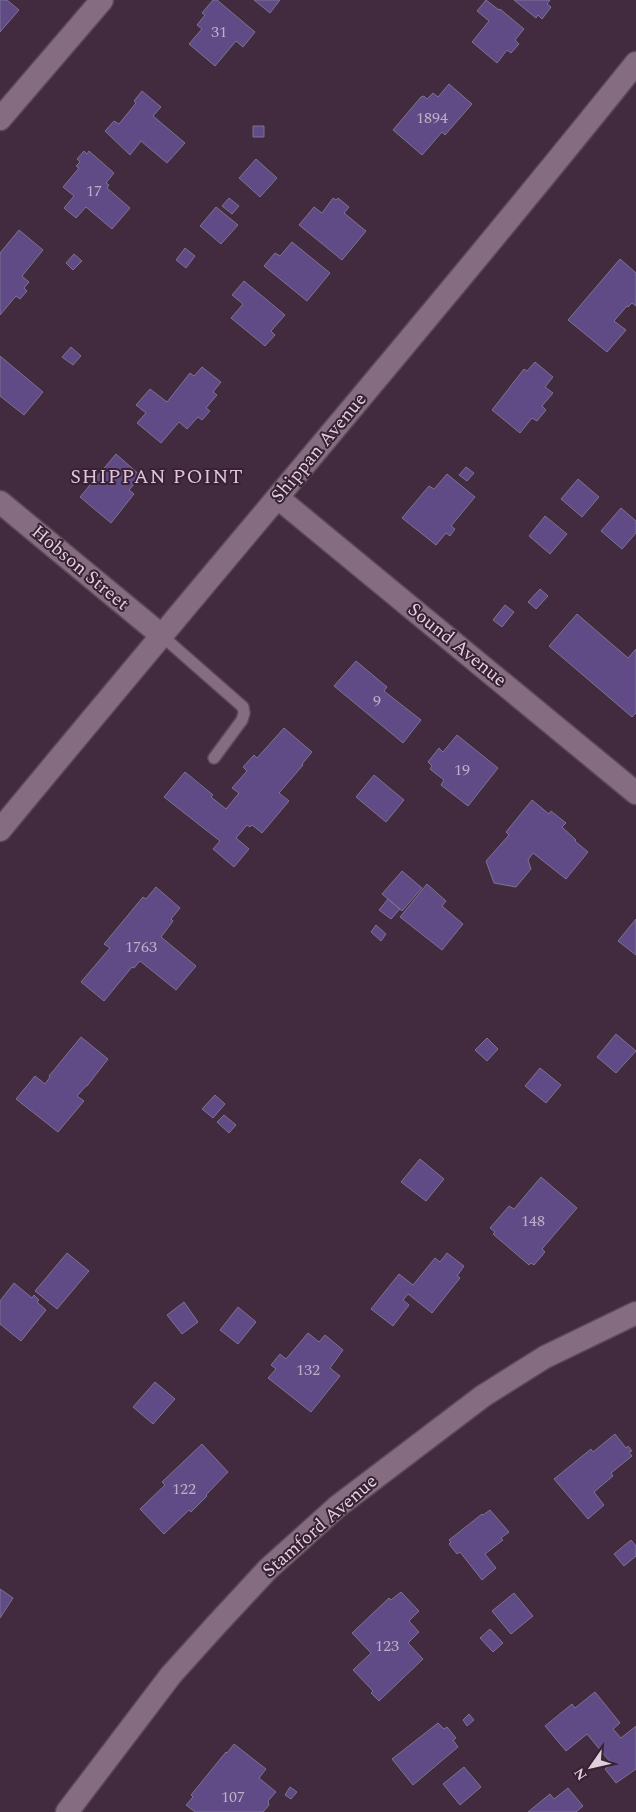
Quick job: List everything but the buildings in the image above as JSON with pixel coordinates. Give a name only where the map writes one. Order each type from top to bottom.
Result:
[{"type":"street","points":[[0,119],[102,0]]},
{"type":"street","name":"Shippan Avenue","points":[[0,830],[161,635],[278,498],[636,63]]},
{"type":"street","name":"Sound Avenue","points":[[278,498],[636,793]]},
{"type":"street","name":"Hobson Street","points":[[0,502],[161,635]]},
{"type":"street","name":"Stamford Avenue","points":[[67,1812],[171,1676],[197,1646],[268,1569],[338,1506],[484,1396],[545,1358],[636,1313]]},
{"type":"lane","points":[[161,635],[243,707],[242,720],[214,758]]},
{"type":"district","name":"SHIPPAN POINT","points":[[157,477]]}]
